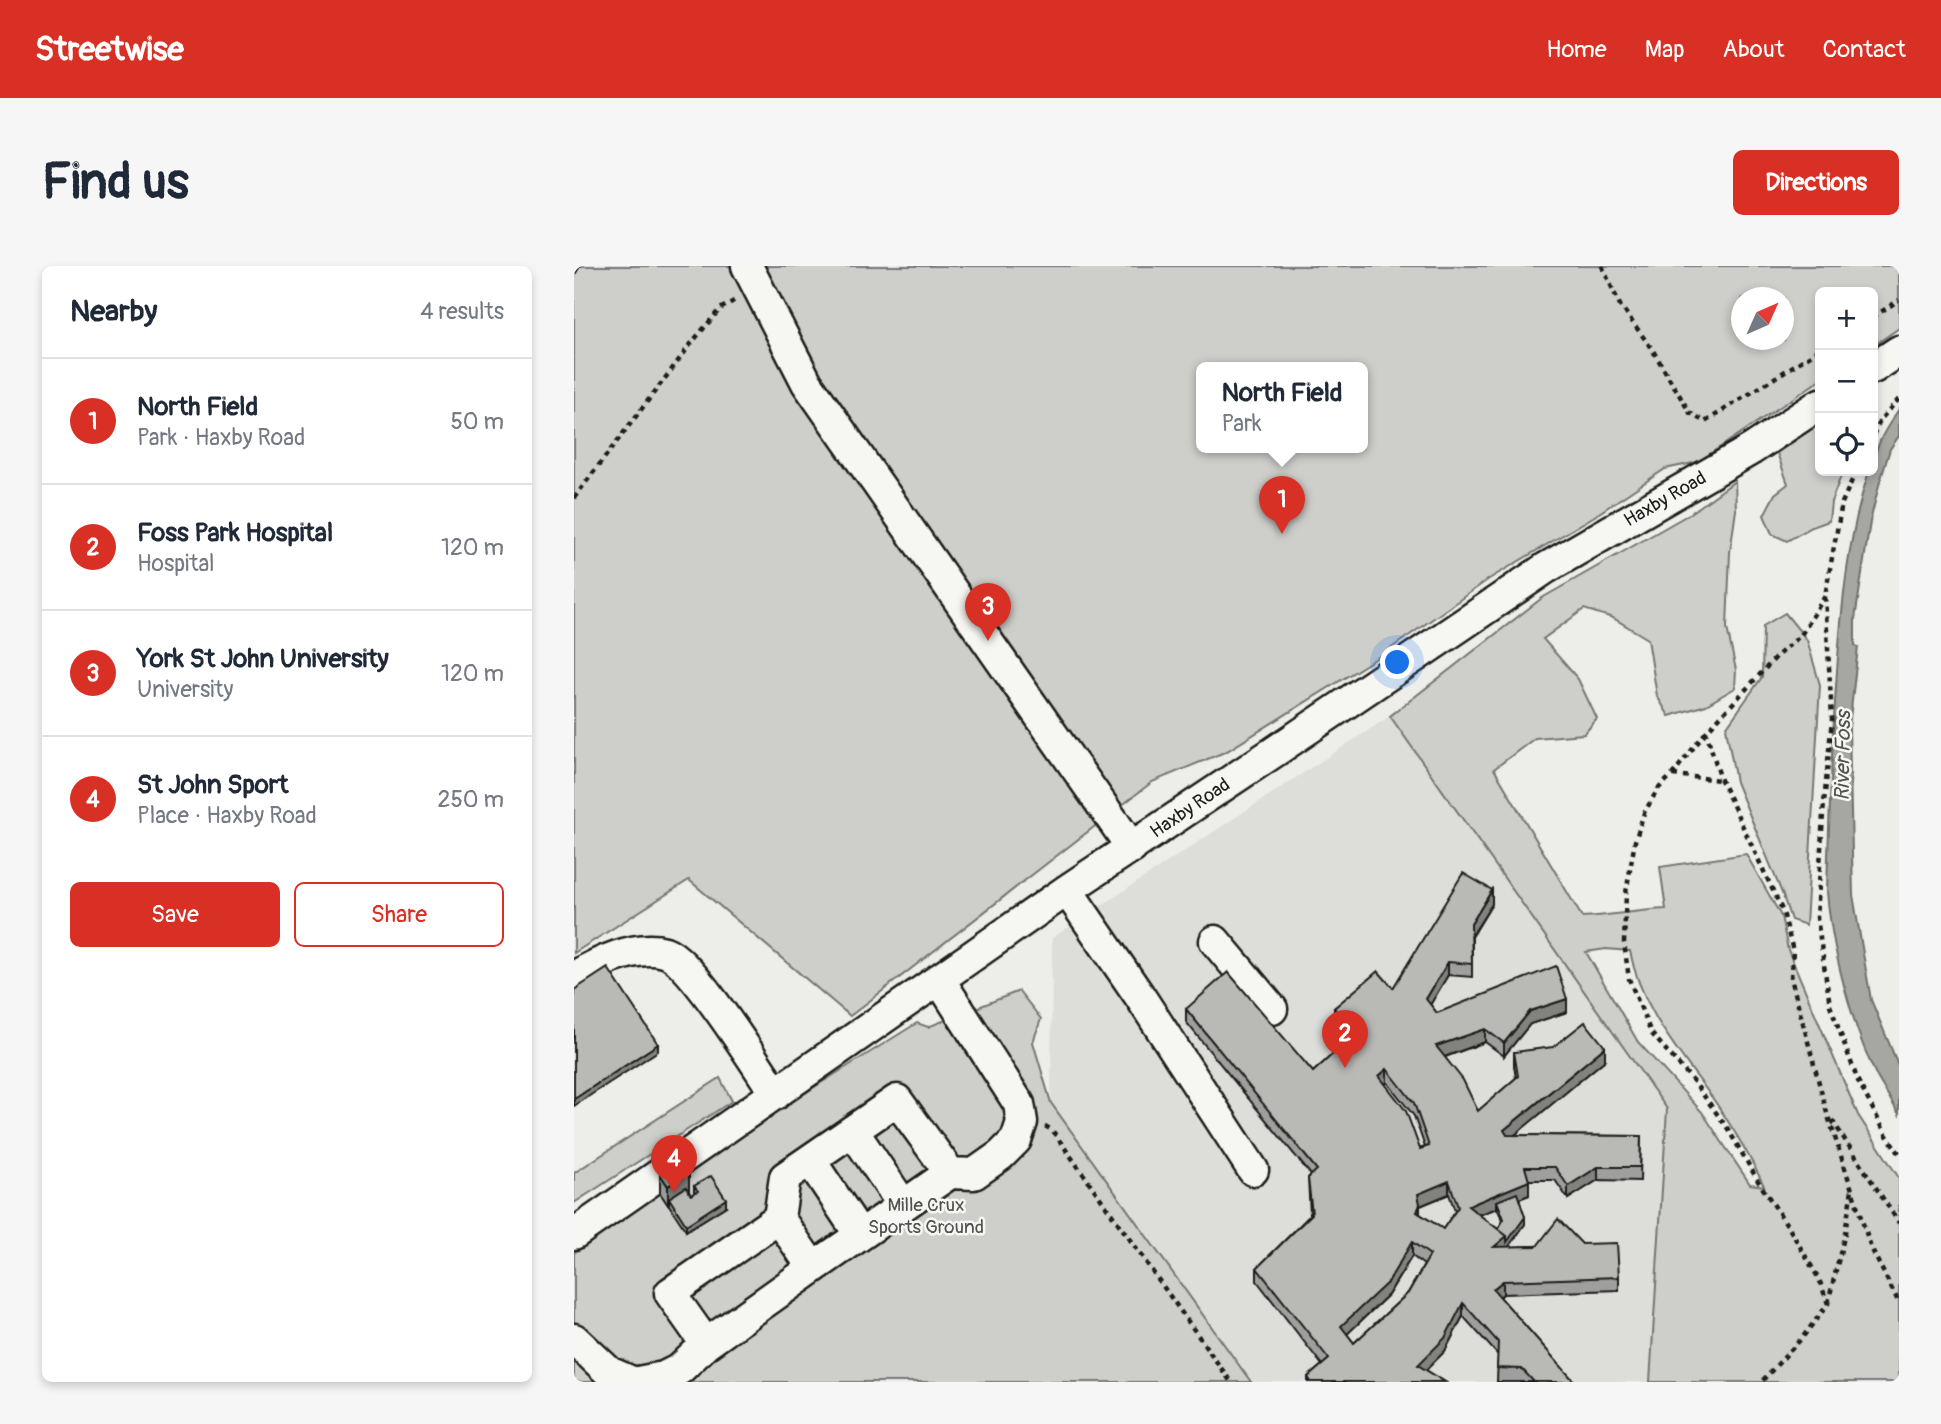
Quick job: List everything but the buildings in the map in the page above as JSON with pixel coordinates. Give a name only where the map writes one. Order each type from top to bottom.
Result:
[{"type":"street","points":[[747,266],[807,383],[1132,848]]},
{"type":"street","points":[[1878,365],[1899,351]]},
{"type":"street","name":"Haxby Road","points":[[574,1234],[1066,890],[1546,568],[1752,449],[1815,407]]},
{"type":"street","points":[[1066,890],[1139,995],[1252,1170]]},
{"type":"street","points":[[1215,941],[1272,1009]]},
{"type":"street","points":[[574,976],[599,961],[638,951],[666,953],[689,970],[776,1094]]},
{"type":"street","points":[[638,1382],[664,1377],[680,1369],[706,1344],[903,1205],[950,1173],[974,1174],[1001,1155],[1016,1140],[1023,1122],[1019,1104],[939,979]]},
{"type":"street","points":[[813,1268],[779,1218],[785,1177],[897,1100],[950,1173]]},
{"type":"street","points":[[853,1131],[903,1205]]},
{"type":"street","points":[[810,1160],[860,1235]]},
{"type":"street","points":[[706,1344],[670,1293],[779,1218]]},
{"type":"street","points":[[574,1339],[609,1372],[632,1382]]},
{"type":"path","points":[[1602,266],[1620,305],[1690,413],[1705,422],[1818,350]]},
{"type":"path","points":[[574,498],[720,309],[737,299],[762,295]]},
{"type":"path","points":[[1878,314],[1899,300]]},
{"type":"path","points":[[1878,424],[1899,399]]},
{"type":"path","points":[[1854,476],[1842,503],[1825,596],[1832,719],[1817,918],[1830,1005],[1858,1081],[1899,1153]]},
{"type":"path","points":[[1825,596],[1801,635],[1778,655],[1706,732],[1658,789],[1644,813],[1635,841],[1626,893],[1624,943],[1629,979],[1651,1033],[1694,1082],[1728,1129],[1819,1279],[1828,1304]]},
{"type":"path","points":[[1706,732],[1721,780],[1783,912],[1793,951],[1791,978],[1828,1113],[1871,1248],[1899,1303]]},
{"type":"path","points":[[1672,775],[1721,780]]},
{"type":"path","points":[[1020,1111],[1052,1130],[1231,1382]]},
{"type":"path","points":[[1828,1113],[1899,1223]]},
{"type":"path","points":[[1761,1382],[1802,1338],[1828,1304],[1845,1233],[1852,1187]]},
{"type":"shaded area","points":[[1390,716],[1730,1199],[1698,1382],[574,1382],[574,1253],[816,1086],[917,1023],[928,1027],[1019,991],[1041,1019],[1033,1042],[1051,1100],[1052,938]]},
{"type":"green space","points":[[580,266],[1899,266],[1899,328],[1878,343],[1878,287],[1815,287],[1815,383],[1698,462],[1665,469],[1593,517],[1489,579],[1383,654],[1227,751],[1152,782],[850,1016],[689,880],[574,953],[574,276]]},
{"type":"green space","points":[[1815,426],[1815,476],[1841,476],[1831,502],[1829,521],[1787,541],[1772,534],[1764,515],[1775,494],[1788,484],[1777,453]]},
{"type":"green space","points":[[1735,481],[1736,510],[1730,552],[1727,628],[1736,670],[1735,688],[1706,705],[1669,716],[1657,696],[1648,639],[1613,618],[1584,609],[1543,639],[1578,679],[1597,719],[1584,734],[1535,738],[1494,769],[1582,917],[1666,909],[1660,867],[1746,854],[1781,916],[1788,950],[1858,1115],[1899,1178],[1899,1382],[1650,1382],[1667,1109],[1390,716],[1542,598],[1691,513]],"holes":[[[1606,949],[1630,951],[1644,994],[1665,1033],[1724,1115],[1764,1186],[1750,1184],[1702,1112],[1638,1042],[1586,952]]]},
{"type":"green space","points":[[1785,613],[1807,640],[1820,685],[1806,925],[1791,920],[1736,782],[1726,728],[1762,677],[1763,626]]},
{"type":"green space","name":"Mille Crux Sports Ground","points":[[1019,991],[1041,1019],[1033,1042],[1051,1103],[1251,1382],[574,1382],[574,1253],[649,1196],[917,1023],[928,1027]]},
{"type":"green space","points":[[720,1078],[732,1101],[574,1203],[574,1173]]},
{"type":"water","name":"River Foss","points":[[1899,409],[1899,436],[1890,449],[1870,522],[1855,619],[1855,645],[1858,647],[1849,728],[1853,895],[1871,1000],[1899,1067],[1899,1114],[1877,1077],[1851,1011],[1833,936],[1827,891],[1835,698],[1847,570],[1862,495],[1868,476],[1878,476],[1878,446]]},
{"type":"place","name":"North Field","points":[[1282,534]]},
{"type":"place","name":"York St John University","points":[[988,641]]},
{"type":"place","name":"Foss Park Hospital","points":[[1345,1068]]},
{"type":"place","name":"St John Sport","points":[[674,1193]]}]
